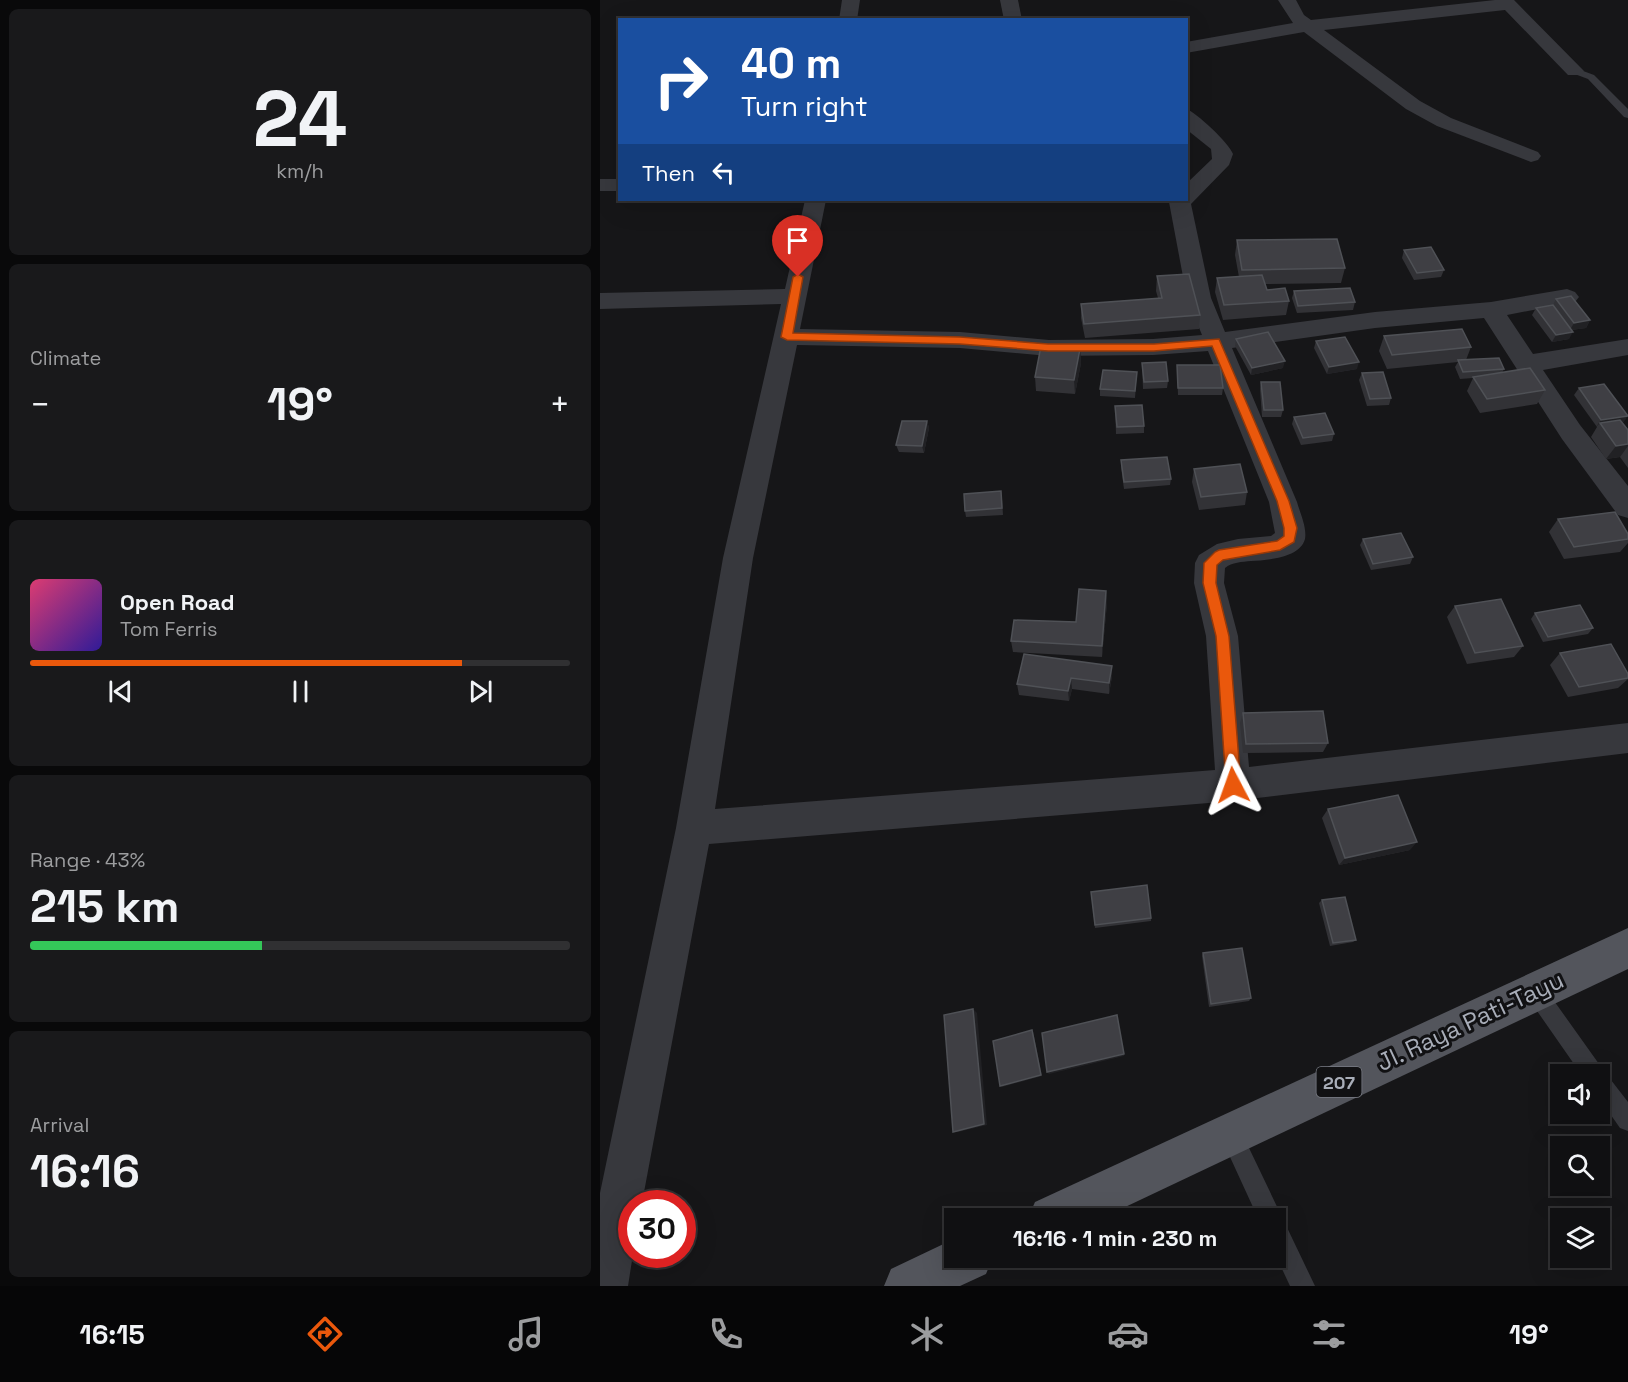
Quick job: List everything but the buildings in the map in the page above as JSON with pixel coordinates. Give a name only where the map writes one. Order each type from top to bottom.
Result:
[{"type":"main road","name":"Jl. Raya Pati-Tayu","points":[[1073,1208],[1534,990],[1628,948]]},
{"type":"main road","points":[[908,1286],[946,1268]]},
{"type":"street","points":[[848,18],[851,0]]},
{"type":"street","points":[[1009,0],[1013,18]]},
{"type":"street","points":[[1287,0],[1298,18],[1413,105],[1444,122],[1531,156]]},
{"type":"street","points":[[1188,48],[1410,8],[1506,3],[1575,71]]},
{"type":"street","points":[[1188,118],[1195,128],[1220,146],[1224,157],[1188,191]]},
{"type":"street","points":[[600,186],[618,185]]},
{"type":"street","points":[[605,1286],[635,1121],[694,828],[738,558],[816,201]]},
{"type":"street","points":[[1179,201],[1199,298],[1215,342],[1283,501],[1290,528],[1290,539],[1280,545],[1219,555],[1210,563],[1209,583],[1222,636],[1233,785]]},
{"type":"street","points":[[600,302],[794,296]]},
{"type":"street","points":[[787,337],[960,340],[1048,348],[1154,347],[1215,342],[1375,320],[1491,310],[1566,297]]},
{"type":"street","points":[[1491,310],[1571,432],[1628,507]]},
{"type":"street","points":[[1527,364],[1628,347]]},
{"type":"street","points":[[694,828],[1233,785],[1628,738]]},
{"type":"lane","points":[[1575,71],[1591,77],[1628,116]]},
{"type":"lane","points":[[1534,990],[1587,1064]]},
{"type":"lane","points":[[1610,1095],[1628,1120]]},
{"type":"lane","points":[[1230,1134],[1265,1208]]},
{"type":"lane","points":[[1286,1250],[1303,1286]]},
{"type":"route","points":[[798,277],[787,337],[960,340],[1048,348],[1154,347],[1215,342],[1283,501],[1290,528],[1290,539],[1285,543],[1219,555],[1210,563],[1209,583],[1222,636],[1233,785]]}]
